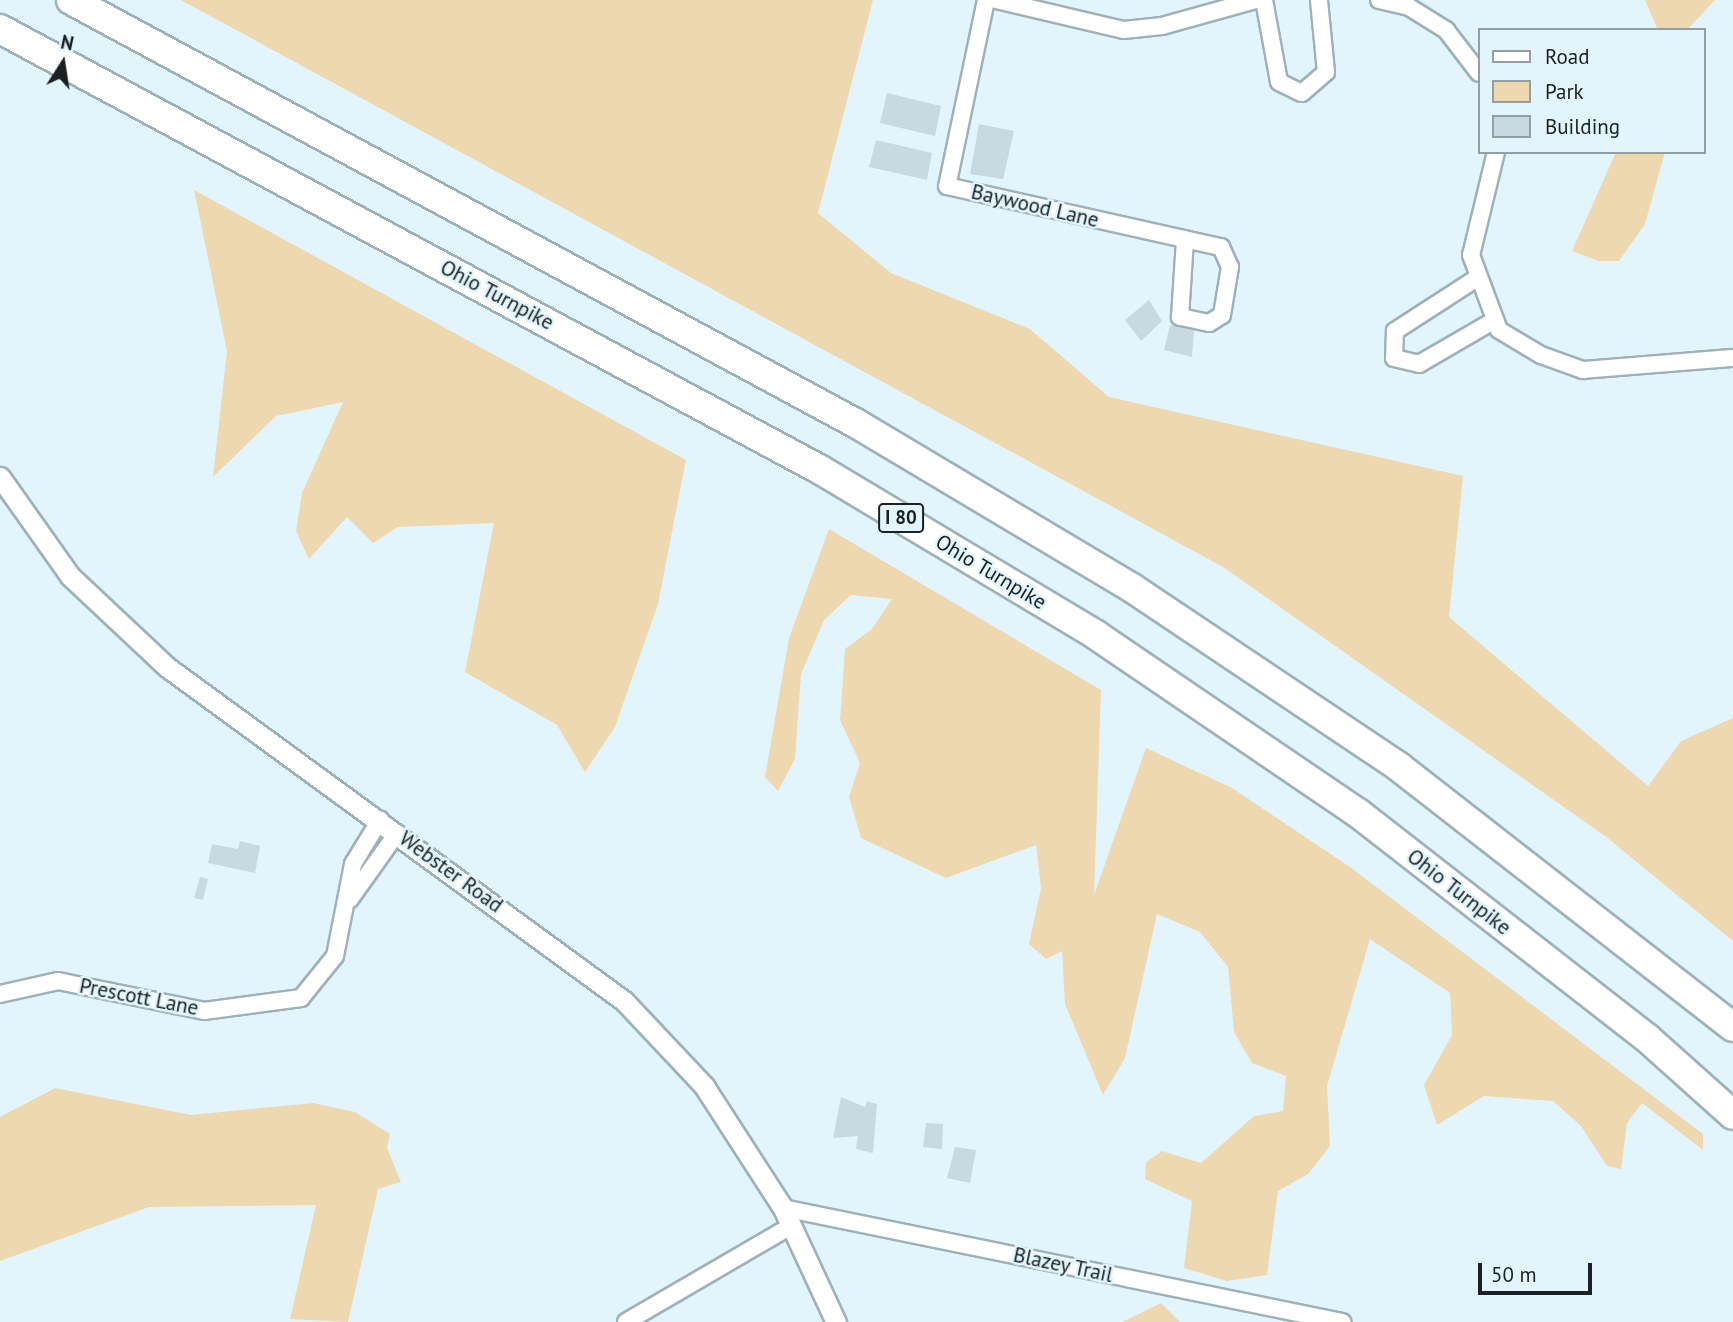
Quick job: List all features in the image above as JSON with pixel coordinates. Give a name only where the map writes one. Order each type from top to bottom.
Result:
[{"type":"highway","points":[[72,0],[857,424],[1132,588],[1399,767],[1733,1027]]},
{"type":"highway","name":"Ohio Turnpike","points":[[0,29],[819,469],[1096,635],[1358,813],[1647,1038],[1733,1115]]},
{"type":"street","name":"Baywood Lane","points":[[986,0],[947,186],[1221,247],[1230,267],[1223,315],[1209,323],[1180,317],[1185,239]]},
{"type":"street","points":[[996,0],[1124,30],[1162,26],[1256,0]]},
{"type":"street","points":[[1264,0],[1279,82],[1302,93],[1326,72],[1320,0]]},
{"type":"street","points":[[1379,0],[1409,7],[1446,30],[1474,54]]},
{"type":"street","points":[[1495,154],[1473,228],[1477,278],[1499,330],[1541,355],[1583,370],[1733,358]]},
{"type":"street","points":[[1477,278],[1395,331],[1394,358],[1419,364],[1495,320]]},
{"type":"street","name":"Webster Road","points":[[0,477],[89,597],[167,667],[624,1000],[704,1086],[787,1217],[836,1322]]},
{"type":"street","name":"Prescott Lane","points":[[0,994],[58,981],[204,1011],[301,998],[335,956],[353,864],[380,820]]},
{"type":"street","name":"Prescott Lane","points":[[346,907],[397,833]]},
{"type":"street","points":[[626,1322],[787,1217]]},
{"type":"street","name":"Blazey Trail","points":[[787,1217],[1342,1322]]},
{"type":"green space","points":[[181,0],[873,0],[818,213],[891,273],[1030,329],[1109,397],[1463,476],[1449,617],[1648,786],[1681,741],[1733,718],[1733,941],[1605,836],[1223,567]]},
{"type":"green space","points":[[1645,0],[1715,0],[1689,28],[1657,28]]},
{"type":"green space","points":[[1615,154],[1664,154],[1645,224],[1619,261],[1599,261],[1572,251]]},
{"type":"green space","points":[[194,190],[686,460],[658,604],[615,727],[585,772],[557,725],[465,672],[494,523],[398,527],[373,543],[347,517],[309,559],[296,531],[302,493],[343,402],[276,416],[213,477],[227,351]]},
{"type":"green space","points":[[829,529],[1101,690],[1094,895],[1146,748],[1232,788],[1350,867],[1703,1134],[1703,1150],[1642,1103],[1627,1123],[1621,1169],[1607,1166],[1581,1126],[1553,1101],[1484,1096],[1437,1125],[1424,1085],[1452,1035],[1450,993],[1370,939],[1327,1086],[1330,1146],[1308,1174],[1278,1191],[1267,1275],[1227,1281],[1184,1268],[1192,1201],[1145,1179],[1146,1162],[1162,1151],[1201,1163],[1254,1116],[1283,1111],[1286,1076],[1252,1063],[1234,1032],[1228,967],[1200,932],[1157,914],[1125,1058],[1103,1095],[1065,1004],[1062,951],[1046,959],[1029,944],[1041,888],[1036,845],[946,878],[861,838],[849,797],[860,763],[840,720],[845,649],[872,629],[892,599],[851,595],[824,620],[801,674],[795,759],[778,791],[765,777],[789,638]]},
{"type":"green space","points":[[55,1088],[191,1115],[313,1103],[355,1112],[390,1134],[387,1148],[401,1182],[378,1189],[348,1322],[290,1319],[316,1205],[149,1207],[0,1261],[0,1117]]},
{"type":"green space","points":[[1161,1303],[1180,1322],[1123,1322],[1124,1321]]},
{"type":"building","points":[[887,93],[941,106],[935,136],[880,123]]},
{"type":"building","points":[[979,124],[1014,131],[1003,179],[970,174]]},
{"type":"building","points":[[876,140],[932,153],[927,180],[869,167]]},
{"type":"building","points":[[1149,300],[1162,321],[1141,341],[1125,320]]},
{"type":"building","points":[[1170,325],[1194,330],[1192,357],[1164,350]]},
{"type":"building","points":[[240,841],[260,846],[255,873],[208,863],[212,844],[238,849]]},
{"type":"building","points":[[200,877],[208,879],[203,900],[194,898]]},
{"type":"building","points":[[841,1097],[865,1107],[867,1101],[877,1104],[873,1153],[856,1149],[858,1136],[833,1138]]},
{"type":"building","points":[[926,1123],[943,1124],[942,1149],[923,1147]]},
{"type":"building","points":[[955,1147],[976,1150],[970,1183],[947,1178]]}]
